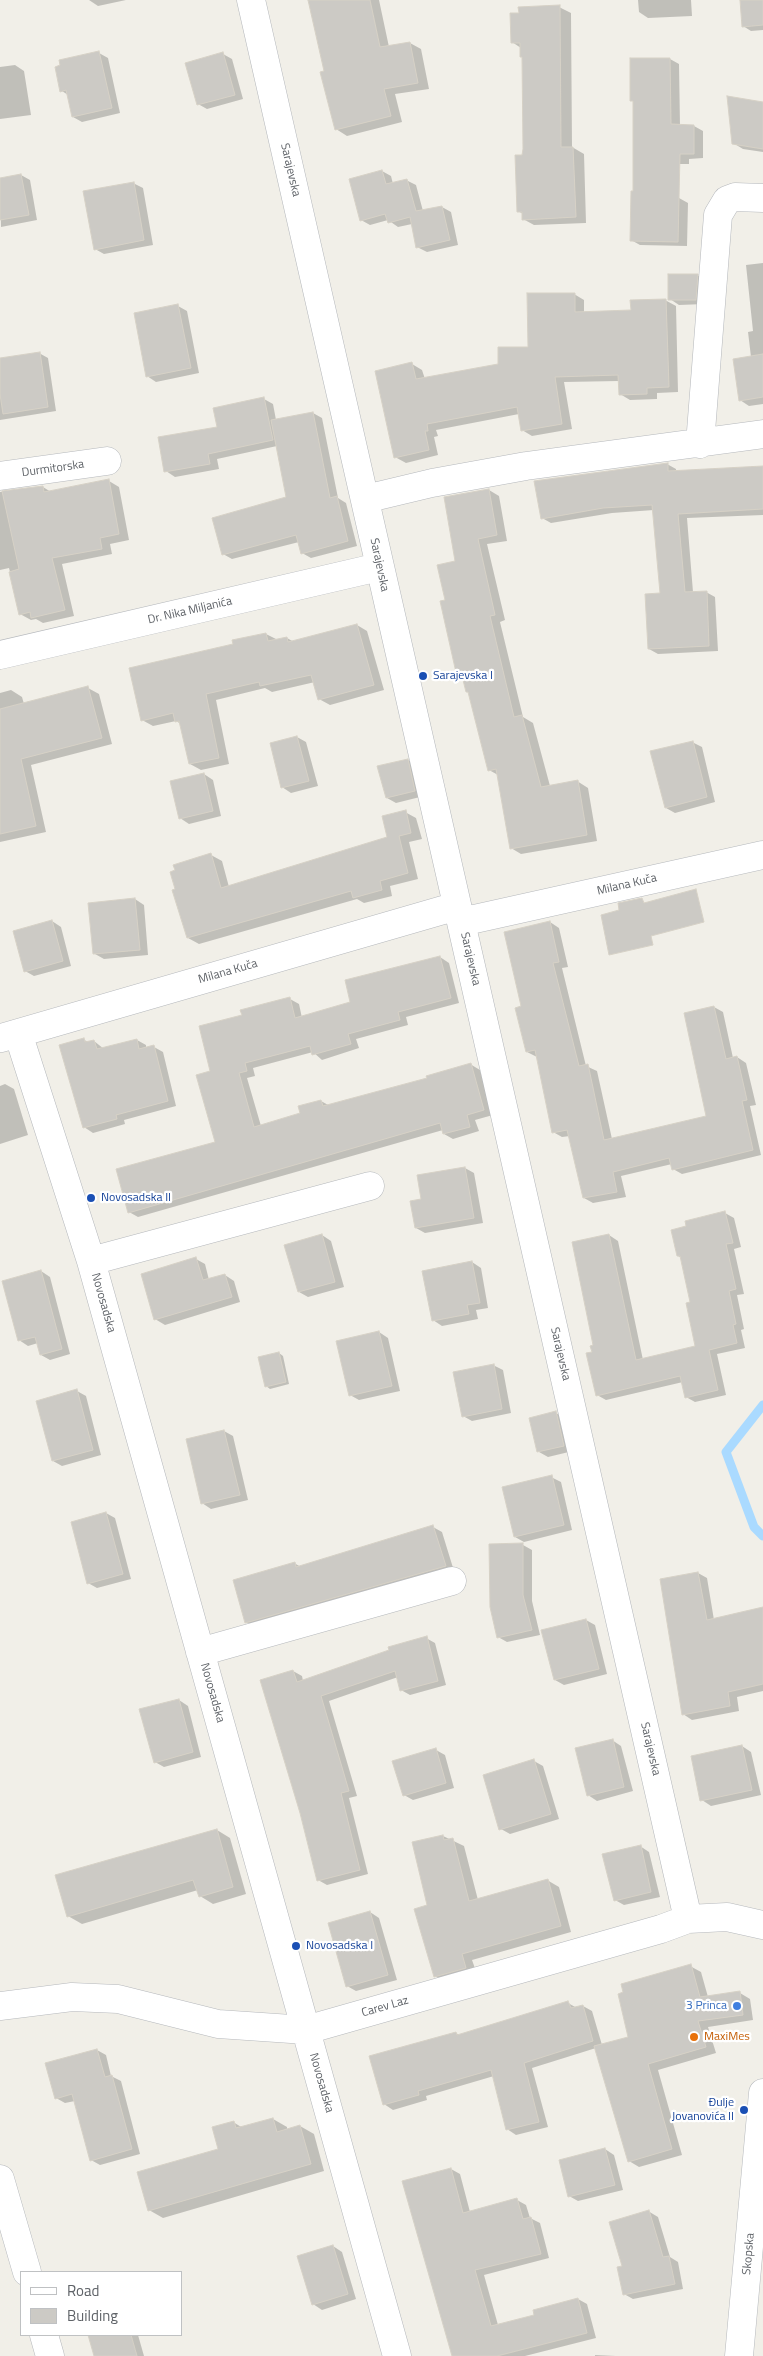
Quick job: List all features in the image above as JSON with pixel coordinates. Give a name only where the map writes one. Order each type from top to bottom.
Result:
[{"type":"street","name":"Sarajevska","points":[[251,0],[688,1919]]},
{"type":"street","points":[[700,444],[718,215],[727,200],[735,197],[763,198]]},
{"type":"street","points":[[365,499],[432,483],[526,466],[763,434]]},
{"type":"street","name":"Durmitorska","points":[[0,476],[107,461]]},
{"type":"street","name":"Dr. Nika Miljanića","points":[[0,655],[379,567]]},
{"type":"street","name":"Milana Kuča","points":[[9,1036],[459,914],[763,856]]},
{"type":"street","name":"Novosadska","points":[[9,1036],[91,1261],[397,2356]]},
{"type":"street","points":[[91,1261],[370,1186]]},
{"type":"street","points":[[200,1652],[452,1581]]},
{"type":"street","name":"Carev Laz","points":[[0,2006],[72,1998],[118,1999],[218,2024],[306,2030],[661,1929],[688,1919],[726,1917],[763,1925]]},
{"type":"street","name":"Skopska","points":[[739,2356],[763,2093]]},
{"type":"street","points":[[0,2179],[27,2271]]},
{"type":"street","points":[[44,2336],[50,2356]]},
{"type":"building","points":[[308,0],[370,0],[380,47],[410,42],[418,83],[384,89],[391,116],[335,130],[320,72],[324,71]]},
{"type":"building","points":[[740,0],[763,0],[763,25],[742,27]]},
{"type":"building","points":[[560,5],[561,147],[573,147],[576,217],[522,220],[522,212],[517,212],[515,155],[522,155],[523,149],[522,57],[520,57],[520,43],[511,43],[510,13],[519,13],[518,7]]},
{"type":"building","points":[[99,51],[112,108],[72,117],[66,90],[60,92],[55,67],[60,65],[59,60]]},
{"type":"building","points":[[223,52],[235,95],[197,105],[185,63]]},
{"type":"building","points":[[630,58],[670,58],[671,124],[694,125],[694,154],[680,154],[678,242],[630,241],[631,191],[633,191],[633,101],[630,101]]},
{"type":"building","points":[[727,96],[763,102],[763,149],[732,144]]},
{"type":"building","points":[[382,170],[386,184],[407,179],[416,211],[442,206],[450,240],[416,248],[410,217],[388,223],[385,214],[360,221],[349,179]]},
{"type":"building","points":[[21,174],[29,215],[0,220],[0,178]]},
{"type":"building","points":[[134,182],[144,240],[94,250],[83,191]]},
{"type":"building","points":[[668,274],[698,274],[696,300],[668,300]]},
{"type":"building","points":[[527,293],[575,293],[575,312],[631,310],[630,300],[666,299],[669,387],[647,388],[647,394],[619,395],[618,375],[555,377],[562,424],[521,431],[517,407],[427,424],[428,431],[425,431],[429,450],[394,458],[375,371],[412,362],[416,379],[498,364],[498,347],[528,347]]},
{"type":"building","points":[[178,304],[191,368],[146,377],[134,313]]},
{"type":"building","points":[[40,352],[48,407],[3,414],[0,394],[0,358]]},
{"type":"building","points":[[763,354],[763,397],[739,401],[733,359]]},
{"type":"building","points":[[264,397],[273,440],[208,454],[210,464],[164,472],[158,437],[217,427],[213,408]]},
{"type":"building","points":[[313,412],[330,498],[337,496],[348,541],[301,554],[296,535],[222,555],[212,518],[286,497],[271,420]]},
{"type":"building","points":[[668,463],[668,471],[763,466],[763,509],[678,514],[685,592],[707,591],[709,646],[648,649],[645,594],[660,593],[652,505],[603,508],[541,519],[534,481]]},
{"type":"building","points":[[109,479],[119,534],[100,538],[102,549],[52,558],[65,610],[31,618],[30,612],[19,615],[9,572],[19,569],[2,491],[43,486],[44,492]]},
{"type":"building","points":[[489,489],[497,535],[478,539],[495,615],[490,616],[514,717],[522,715],[541,787],[578,780],[587,835],[510,849],[496,769],[488,771],[468,692],[466,692],[462,676],[457,677],[440,601],[445,600],[437,565],[455,561],[444,497]]},
{"type":"building","points":[[357,624],[374,685],[318,700],[311,675],[260,686],[259,682],[206,694],[219,758],[189,764],[179,721],[175,722],[173,713],[141,721],[129,668],[233,644],[232,640],[266,633],[268,641],[287,637],[288,642]]},
{"type":"building","points":[[88,686],[102,738],[21,759],[36,826],[0,834],[0,709]]},
{"type":"building","points":[[297,736],[309,781],[281,788],[270,743]]},
{"type":"building","points":[[693,741],[707,797],[665,808],[650,751]]},
{"type":"building","points":[[408,759],[415,791],[386,798],[377,766]]},
{"type":"building","points":[[204,773],[213,811],[179,819],[170,781]]},
{"type":"building","points":[[406,810],[411,833],[399,836],[408,873],[380,881],[382,890],[353,898],[351,891],[187,938],[172,890],[175,889],[170,872],[175,870],[173,865],[211,853],[221,888],[387,837],[382,816]]},
{"type":"building","points":[[696,889],[704,922],[651,936],[653,945],[609,955],[601,915],[619,910],[618,903],[642,898],[644,903]]},
{"type":"building","points":[[135,898],[140,950],[93,954],[88,903]]},
{"type":"building","points":[[52,920],[63,961],[24,972],[13,931]]},
{"type":"building","points":[[550,921],[559,962],[553,963],[579,1066],[588,1064],[604,1140],[706,1116],[684,1013],[714,1006],[726,1059],[737,1056],[747,1100],[742,1101],[753,1150],[672,1170],[669,1158],[613,1172],[617,1192],[583,1198],[567,1130],[552,1133],[535,1050],[526,1052],[515,1008],[521,1006],[504,932]]},
{"type":"building","points":[[440,956],[451,998],[398,1012],[400,1020],[348,1034],[351,1044],[312,1055],[310,1046],[245,1063],[247,1071],[239,1073],[254,1127],[300,1113],[298,1106],[321,1100],[323,1106],[427,1078],[426,1076],[471,1063],[484,1110],[467,1115],[470,1127],[443,1134],[440,1123],[128,1213],[116,1169],[215,1142],[196,1075],[210,1071],[199,1026],[242,1015],[240,1010],[290,997],[295,1018],[350,1002],[345,980]]},
{"type":"building","points":[[84,1038],[85,1042],[94,1040],[97,1049],[137,1039],[139,1049],[154,1045],[168,1101],[116,1115],[117,1119],[83,1128],[59,1045]]},
{"type":"building","points":[[465,1167],[474,1218],[415,1228],[410,1201],[421,1199],[417,1175]]},
{"type":"building","points":[[725,1211],[733,1243],[726,1244],[736,1289],[729,1291],[736,1324],[733,1325],[737,1343],[709,1350],[718,1390],[685,1398],[680,1376],[596,1396],[586,1353],[592,1352],[590,1346],[593,1345],[572,1242],[609,1234],[636,1360],[695,1346],[686,1303],[690,1302],[680,1256],[677,1256],[671,1230],[686,1226],[685,1221]]},
{"type":"building","points":[[322,1234],[335,1282],[298,1292],[284,1245]]},
{"type":"building","points":[[196,1257],[203,1280],[225,1274],[232,1297],[154,1320],[141,1274]]},
{"type":"building","points":[[472,1261],[480,1303],[467,1305],[469,1314],[432,1321],[422,1271]]},
{"type":"building","points":[[41,1270],[62,1349],[40,1355],[35,1337],[18,1341],[2,1281]]},
{"type":"building","points":[[379,1331],[392,1386],[349,1396],[336,1341]]},
{"type":"building","points":[[279,1352],[286,1382],[265,1387],[258,1357]]},
{"type":"building","points":[[494,1364],[502,1409],[462,1417],[453,1372]]},
{"type":"building","points":[[77,1389],[93,1450],[52,1461],[36,1401]]},
{"type":"building","points":[[556,1411],[564,1446],[537,1452],[529,1418]]},
{"type":"building","points":[[224,1430],[240,1495],[201,1504],[186,1439]]},
{"type":"building","points":[[552,1475],[564,1525],[514,1537],[502,1487]]},
{"type":"building","points":[[106,1512],[123,1574],[87,1584],[71,1522]]},
{"type":"building","points":[[433,1525],[446,1566],[245,1623],[233,1580],[295,1562],[296,1567]]},
{"type":"building","points":[[523,1543],[523,1595],[532,1630],[497,1638],[490,1607],[489,1544]]},
{"type":"building","points":[[698,1572],[707,1620],[763,1607],[763,1684],[728,1692],[730,1706],[682,1715],[660,1579]]},
{"type":"building","points":[[586,1619],[599,1669],[554,1680],[541,1630]]},
{"type":"building","points":[[427,1636],[438,1681],[400,1691],[395,1671],[321,1696],[349,1791],[341,1793],[360,1870],[317,1881],[300,1813],[260,1680],[293,1670],[297,1682],[389,1650],[388,1647]]},
{"type":"building","points":[[179,1699],[193,1752],[154,1763],[139,1709]]},
{"type":"building","points":[[613,1739],[624,1787],[587,1796],[575,1748]]},
{"type":"building","points":[[742,1745],[752,1790],[700,1801],[691,1756]]},
{"type":"building","points":[[436,1748],[446,1783],[403,1796],[392,1761]]},
{"type":"building","points":[[534,1759],[551,1814],[499,1830],[483,1775]]},
{"type":"building","points":[[217,1829],[233,1887],[199,1897],[193,1880],[67,1917],[55,1875]]},
{"type":"building","points":[[443,1835],[444,1840],[453,1838],[469,1901],[548,1879],[561,1926],[462,1954],[466,1968],[434,1977],[414,1909],[427,1905],[412,1842]]},
{"type":"building","points":[[641,1845],[651,1892],[614,1901],[602,1854]]},
{"type":"building","points":[[370,1911],[388,1975],[346,1987],[328,1923]]},
{"type":"building","points":[[691,1964],[700,1997],[740,1991],[743,2015],[698,2021],[706,2047],[648,2064],[672,2149],[628,2162],[594,2046],[628,2037],[618,1994],[623,1992],[621,1984]]},
{"type":"building","points":[[568,2001],[571,2008],[583,2005],[593,2041],[524,2063],[539,2122],[506,2130],[491,2070],[418,2091],[419,2095],[383,2105],[369,2056],[456,2032],[457,2035]]},
{"type":"building","points":[[97,2049],[105,2077],[112,2075],[132,2149],[90,2161],[72,2094],[55,2099],[45,2063]]},
{"type":"building","points":[[273,2118],[277,2132],[300,2125],[311,2164],[148,2211],[137,2172],[218,2149],[212,2127],[234,2121],[236,2128]]},
{"type":"building","points":[[605,2148],[615,2185],[568,2197],[559,2160]]},
{"type":"building","points":[[451,2168],[463,2213],[517,2198],[523,2219],[531,2217],[541,2254],[475,2270],[491,2326],[534,2315],[533,2310],[578,2298],[587,2333],[497,2356],[452,2356],[402,2181]]},
{"type":"building","points":[[649,2210],[663,2257],[669,2256],[675,2284],[623,2295],[617,2267],[622,2266],[609,2222]]},
{"type":"building","points":[[333,2245],[348,2294],[312,2305],[297,2256]]},
{"type":"building","points":[[88,2336],[131,2336],[137,2356],[94,2356]]},
{"type":"waterway","points":[[763,1405],[726,1452],[754,1527],[763,1536]]},
{"type":"place","name":"Sarajevska I","points":[[423,676]]},
{"type":"place","name":"Novosadska II","points":[[91,1198]]},
{"type":"place","name":"Novosadska I","points":[[296,1946]]},
{"type":"place","name":"3 Princa","points":[[737,2006]]},
{"type":"place","name":"MaxiMes","points":[[694,2037]]},
{"type":"place","name":"Đulje Jovanovića II","points":[[744,2110]]}]
